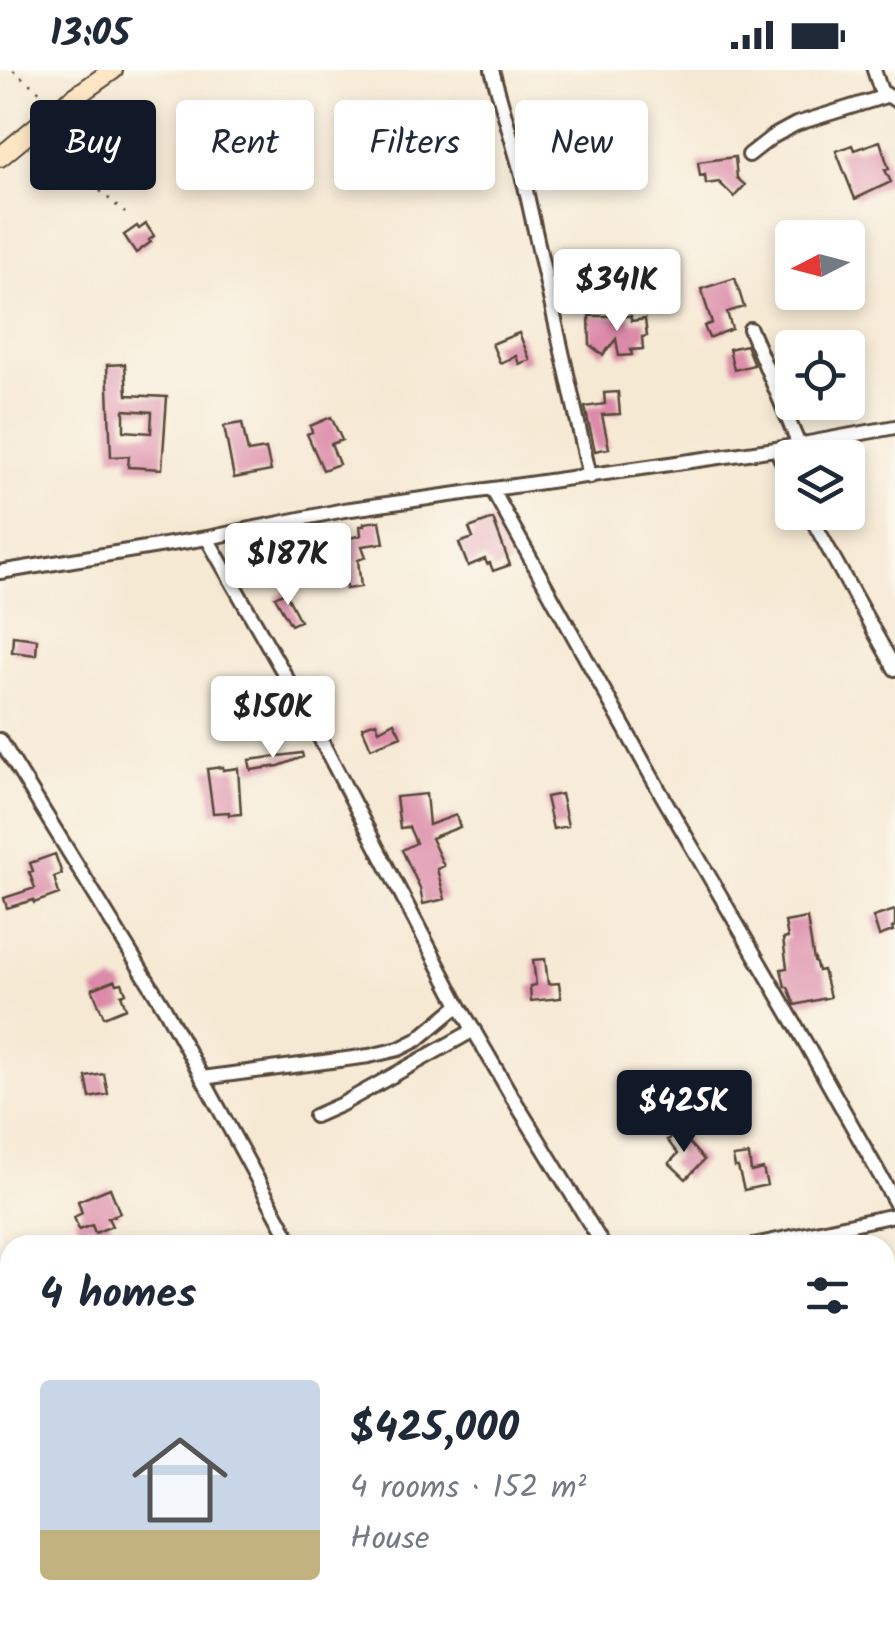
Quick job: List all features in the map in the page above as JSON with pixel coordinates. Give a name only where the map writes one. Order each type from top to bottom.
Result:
[{"type":"street","points":[[71,100],[113,70]]},
{"type":"street","points":[[492,70],[525,186],[590,477]]},
{"type":"street","points":[[749,154],[796,124],[890,98],[878,86],[874,70]]},
{"type":"street","points":[[0,157],[30,133]]},
{"type":"street","points":[[750,330],[797,440]]},
{"type":"street","points":[[822,440],[895,427]]},
{"type":"street","points":[[0,572],[208,538],[344,510],[775,449]]},
{"type":"street","points":[[492,488],[659,790],[895,1202]]},
{"type":"street","points":[[818,530],[895,668]]},
{"type":"street","points":[[208,538],[312,722],[459,1004],[598,1235]]},
{"type":"street","points":[[0,740],[164,1009],[288,1235]]},
{"type":"street","points":[[202,1078],[398,1049],[417,1040],[459,1004]]},
{"type":"street","points":[[315,1116],[474,1030]]},
{"type":"street","points":[[801,1235],[895,1215]]},
{"type":"path","points":[[12,70],[50,100]]},
{"type":"path","points":[[99,190],[125,213]]},
{"type":"building","points":[[880,141],[891,182],[855,199],[836,151],[852,145],[854,150]]},
{"type":"building","points":[[735,157],[737,178],[745,185],[734,197],[719,182],[706,184],[698,162]]},
{"type":"building","points":[[146,224],[154,236],[136,253],[124,235]]},
{"type":"building","points":[[735,278],[744,307],[727,312],[732,329],[709,338],[704,326],[712,323],[701,289]]},
{"type":"building","points":[[589,316],[645,319],[647,336],[642,337],[643,349],[619,356],[616,339],[603,355],[590,345]]},
{"type":"building","points":[[519,333],[530,360],[519,364],[516,356],[500,363],[492,344]]},
{"type":"building","points":[[746,345],[754,365],[734,370],[729,349]]},
{"type":"building","points":[[125,364],[127,395],[167,397],[162,469],[128,467],[129,456],[111,457],[107,365]],"holes":[[[124,410],[152,412],[151,433],[124,431]]]},
{"type":"building","points":[[618,392],[620,414],[602,415],[609,448],[595,451],[585,407],[605,404],[604,393]]},
{"type":"building","points":[[331,417],[342,440],[331,444],[339,464],[323,470],[307,434],[312,432],[310,426]]},
{"type":"building","points":[[242,423],[248,452],[266,449],[271,471],[234,478],[224,426]]},
{"type":"building","points":[[493,519],[510,565],[493,571],[485,559],[468,566],[459,543],[473,538],[469,528]]},
{"type":"building","points":[[380,521],[384,543],[362,546],[366,557],[358,560],[361,587],[346,589],[343,548],[334,549],[332,543],[361,535],[360,526],[364,523]]},
{"type":"building","points":[[280,543],[285,554],[256,566],[260,576],[249,580],[240,560]]},
{"type":"building","points":[[285,592],[300,621],[291,625],[275,597]]},
{"type":"building","points":[[13,636],[37,639],[36,655],[12,652]]},
{"type":"building","points":[[376,722],[379,730],[394,722],[401,736],[371,748],[362,727]]},
{"type":"building","points":[[302,753],[303,757],[279,766],[251,770],[249,760]]},
{"type":"building","points":[[238,768],[241,814],[213,813],[207,769]]},
{"type":"building","points":[[426,794],[429,825],[456,815],[460,827],[431,838],[444,866],[437,869],[445,899],[423,904],[420,888],[402,850],[416,843],[409,827],[400,828],[396,797]]},
{"type":"building","points":[[561,794],[568,826],[553,829],[546,797]]},
{"type":"building","points":[[55,854],[62,874],[54,877],[59,894],[7,908],[4,898],[35,888],[30,863]]},
{"type":"building","points":[[895,910],[893,931],[879,936],[873,917]]},
{"type":"building","points":[[807,918],[814,961],[818,971],[823,970],[830,997],[795,1005],[781,969],[787,968],[785,922]]},
{"type":"building","points":[[545,959],[548,984],[559,983],[561,998],[531,1001],[530,986],[536,985],[533,960]]},
{"type":"building","points":[[115,980],[122,983],[126,993],[121,995],[126,1008],[104,1017],[92,989]]},
{"type":"building","points":[[104,1074],[108,1094],[90,1098],[86,1077]]},
{"type":"building","points":[[676,1128],[704,1160],[686,1179],[669,1163],[678,1154],[667,1140]]},
{"type":"building","points":[[749,1155],[751,1172],[763,1169],[767,1185],[744,1190],[733,1157]]},
{"type":"building","points":[[110,1188],[120,1213],[108,1218],[112,1226],[95,1233],[92,1225],[79,1230],[74,1217],[82,1213],[78,1201]]}]
